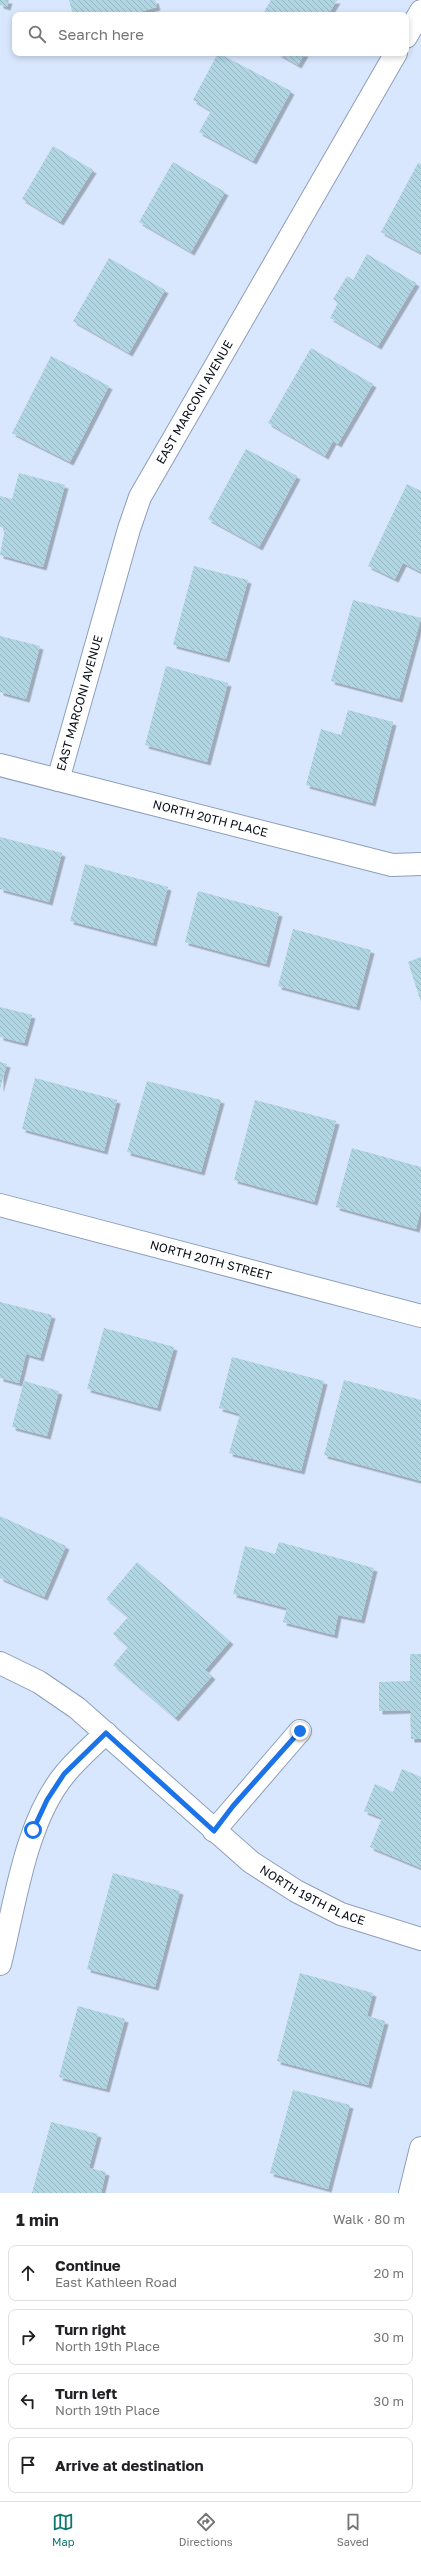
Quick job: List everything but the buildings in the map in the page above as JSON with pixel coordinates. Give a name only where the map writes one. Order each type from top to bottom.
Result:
[{"type":"street","points":[[409,32],[421,11]]},
{"type":"street","name":"EAST MARCONI AVENUE","points":[[58,780],[124,544],[140,497],[394,56]]},
{"type":"street","name":"NORTH 20TH PLACE","points":[[0,765],[392,865],[421,864]]},
{"type":"street","name":"NORTH 20TH STREET","points":[[0,1205],[421,1316]]},
{"type":"street","name":"NORTH 19TH PLACE","points":[[0,1664],[39,1682],[106,1733],[214,1831],[251,1862],[296,1891],[341,1914],[421,1939]]},
{"type":"street","points":[[214,1831],[233,1806],[300,1731]]},
{"type":"street","points":[[0,1964],[33,1830],[47,1800],[64,1774],[106,1733]]},
{"type":"street","points":[[410,2193],[421,2148]]},
{"type":"route","points":[[33,1830],[47,1800],[64,1774],[106,1733],[214,1831],[233,1806],[300,1731]]}]
